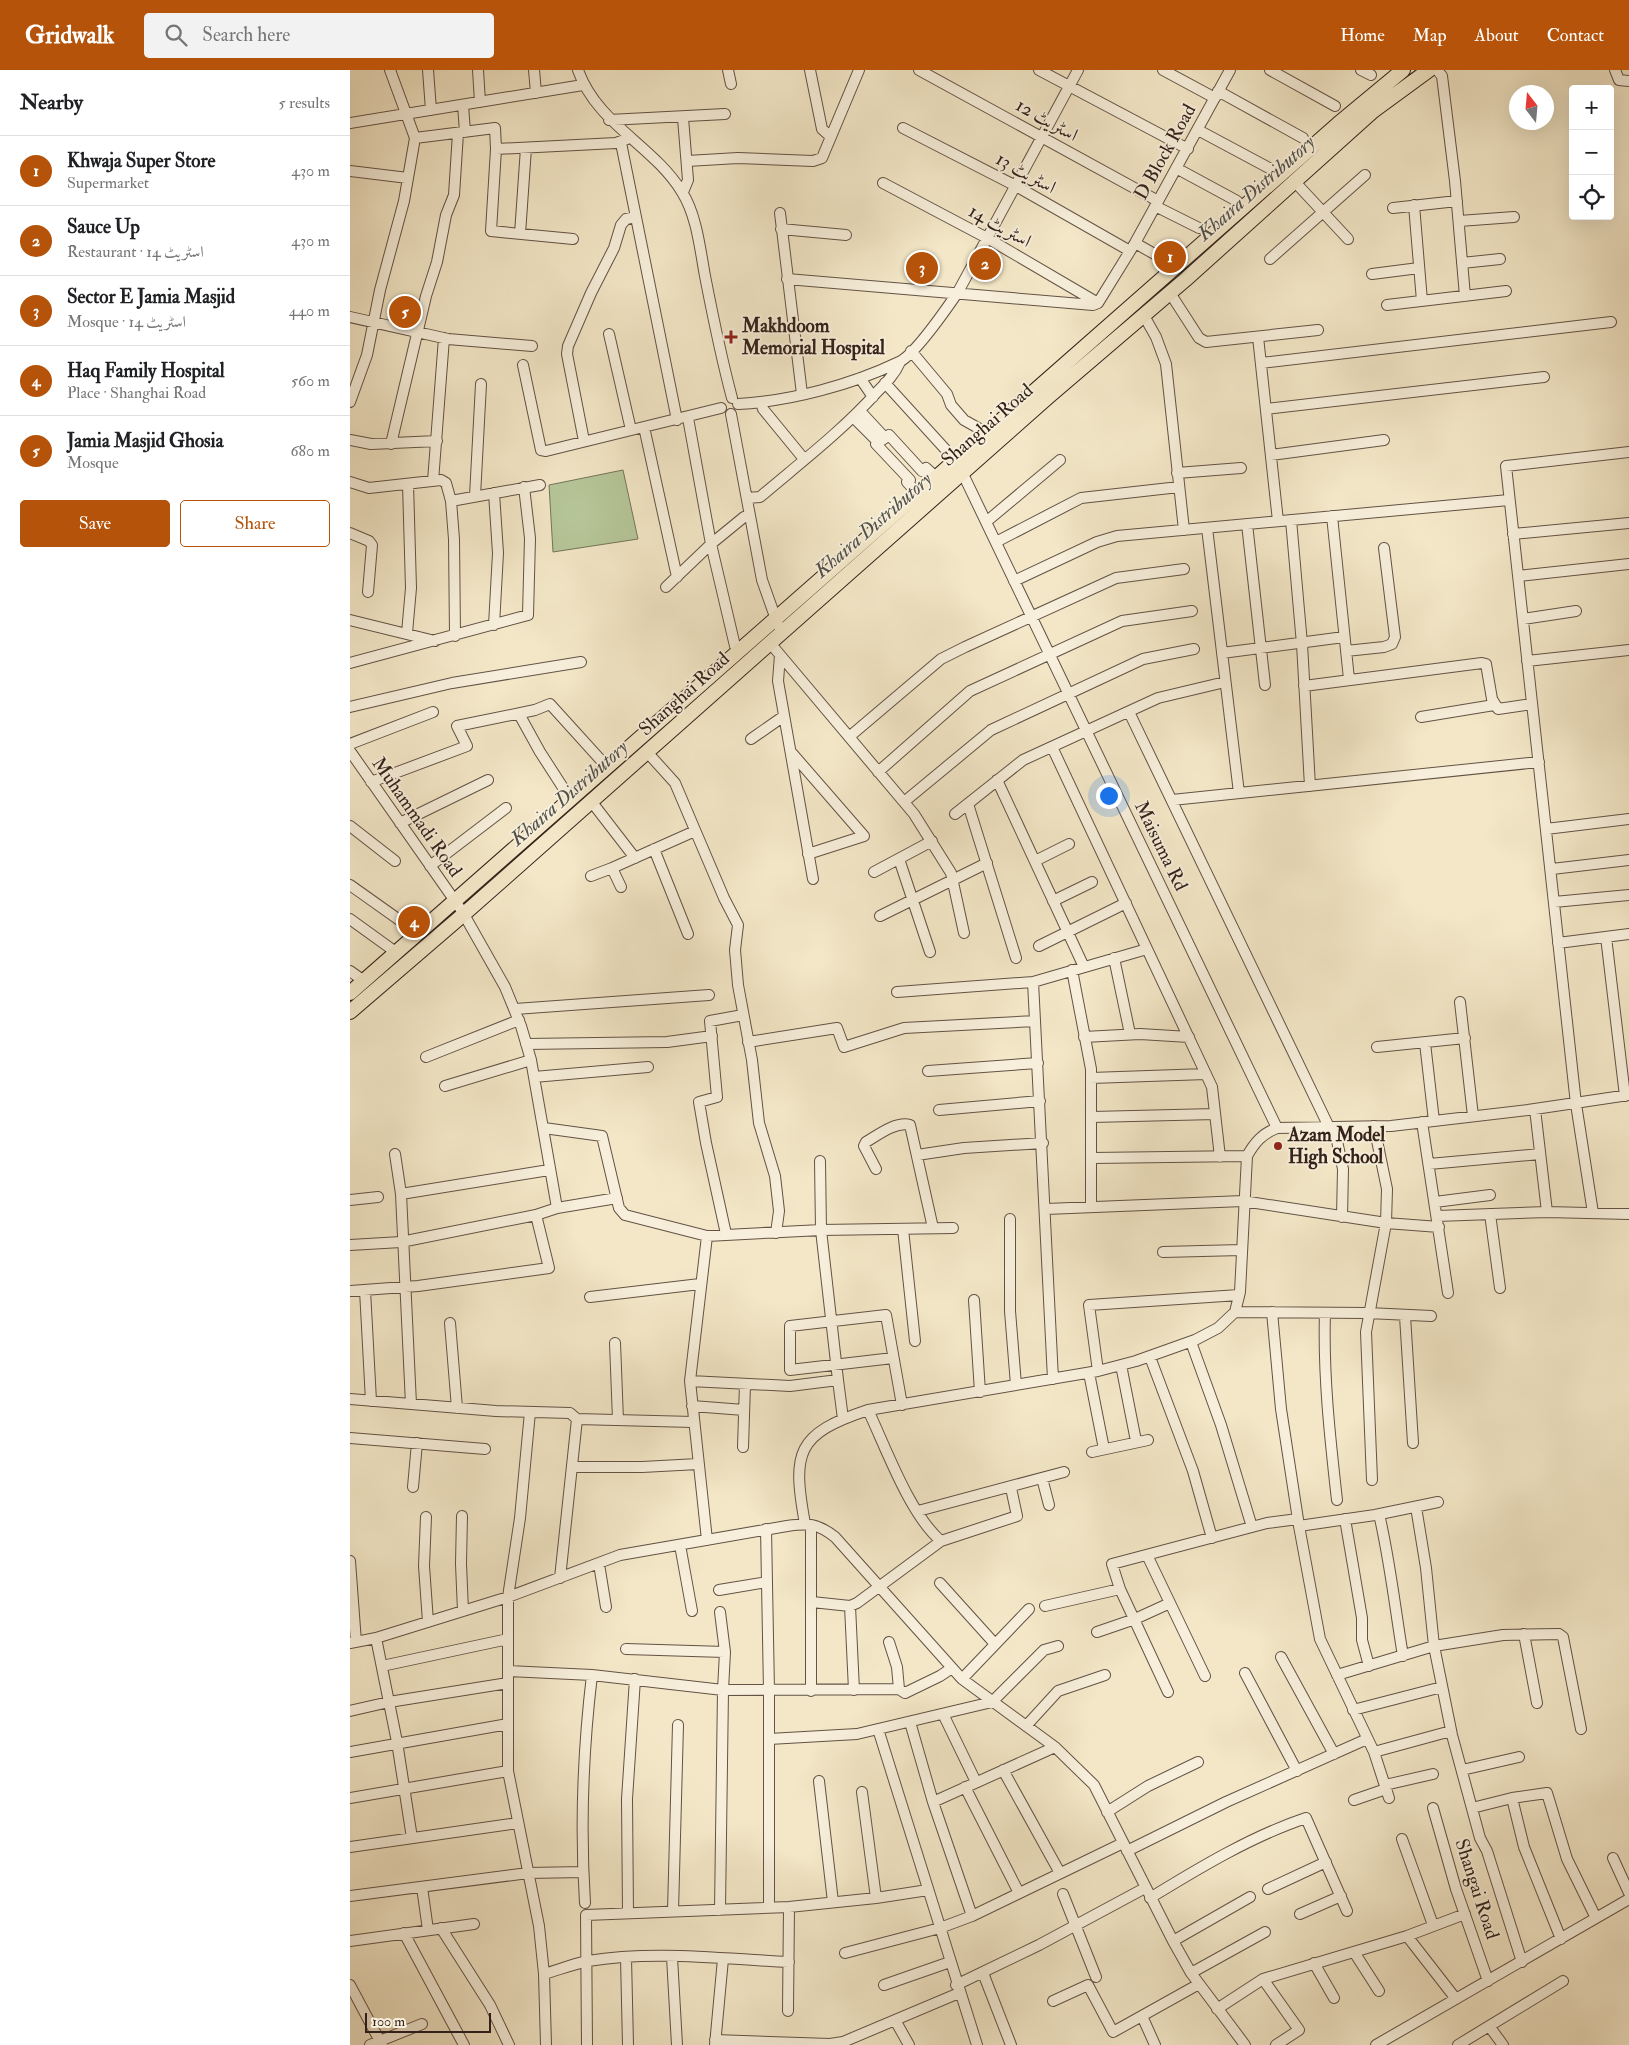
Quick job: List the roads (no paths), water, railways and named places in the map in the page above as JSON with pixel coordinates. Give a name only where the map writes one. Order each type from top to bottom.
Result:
[{"type":"main road","name":"Shanghai Road","points":[[350,993],[419,934],[459,909],[591,801],[647,752],[770,643],[779,626],[918,494],[936,478],[959,466],[987,433],[1135,314],[1170,293],[1180,275],[1365,101],[1403,70]]},
{"type":"main road","name":"Shanghai Road","points":[[350,1012],[572,800],[740,651],[779,626],[959,466],[1180,275],[1295,182],[1373,111],[1429,70]]},
{"type":"street","points":[[350,402],[367,355],[380,290],[404,201],[414,138],[390,70]]},
{"type":"street","points":[[428,70],[432,110]]},
{"type":"street","points":[[478,70],[480,102]]},
{"type":"street","points":[[534,70],[536,93]]},
{"type":"street","points":[[578,70],[583,85],[625,140],[661,166],[683,192],[697,232],[735,401],[735,412],[731,414]]},
{"type":"street","points":[[728,70],[730,84]]},
{"type":"street","points":[[810,70],[822,129],[831,137]]},
{"type":"street","points":[[687,161],[738,158],[818,160],[824,156],[859,70]]},
{"type":"street","name":"اسٹریٹ 12","points":[[918,70],[1043,138],[1199,228]]},
{"type":"street","points":[[1039,70],[1188,149]]},
{"type":"street","points":[[747,498],[760,497],[856,414],[873,397],[896,370],[900,362],[943,315],[958,292],[1043,138],[1078,70]]},
{"type":"street","points":[[1163,70],[1217,94],[1303,138]]},
{"type":"street","name":"D Block Road","points":[[1098,303],[1133,247],[1230,70]]},
{"type":"street","points":[[1270,70],[1335,106]]},
{"type":"street","points":[[1361,70],[1371,75]]},
{"type":"street","points":[[1437,70],[1442,76],[1457,201],[1465,296]]},
{"type":"street","points":[[1615,70],[1619,80],[1629,81]]},
{"type":"street","points":[[350,123],[583,85]]},
{"type":"street","points":[[391,444],[426,296],[437,262],[446,215],[454,195],[463,105]]},
{"type":"street","points":[[609,120],[683,118],[725,114]]},
{"type":"street","points":[[683,118],[688,180],[683,192]]},
{"type":"street","points":[[414,138],[495,128],[496,149],[491,231],[573,239]]},
{"type":"street","name":"اسٹریٹ 13","points":[[903,128],[1133,247],[1158,256]]},
{"type":"street","points":[[1198,130],[1269,168]]},
{"type":"street","points":[[496,149],[625,140]]},
{"type":"street","points":[[625,140],[636,217],[677,420]]},
{"type":"street","points":[[520,234],[526,148]]},
{"type":"street","points":[[1176,168],[1236,201]]},
{"type":"street","points":[[350,171],[408,178]]},
{"type":"street","points":[[1270,259],[1364,175]]},
{"type":"street","points":[[1295,182],[1348,239]]},
{"type":"street","name":"اسٹریٹ 14","points":[[883,183],[987,238],[1098,303]]},
{"type":"street","points":[[1393,208],[1457,201]]},
{"type":"street","points":[[1414,205],[1422,301]]},
{"type":"street","points":[[780,213],[802,394]]},
{"type":"street","points":[[584,441],[567,354],[568,346],[591,293],[614,248],[621,225],[626,219],[636,217]]},
{"type":"street","points":[[1459,221],[1514,217]]},
{"type":"street","points":[[781,229],[846,235]]},
{"type":"street","points":[[1462,263],[1500,259]]},
{"type":"street","points":[[1372,274],[1419,268]]},
{"type":"street","points":[[787,279],[958,292],[1093,305],[1098,303]]},
{"type":"street","points":[[1387,305],[1506,291]]},
{"type":"street","points":[[1170,293],[1199,338],[1206,342],[1318,330]]},
{"type":"street","points":[[1135,314],[1156,337],[1166,364],[1184,530]]},
{"type":"street","points":[[350,316],[444,338],[488,344],[532,346]]},
{"type":"street","points":[[1261,363],[1611,322]]},
{"type":"street","points":[[609,334],[631,430]]},
{"type":"street","points":[[1258,337],[1278,521]]},
{"type":"street","points":[[433,481],[444,338]]},
{"type":"street","points":[[911,351],[947,394],[952,405],[964,420],[987,433]]},
{"type":"street","points":[[721,408],[723,400],[761,402],[802,394],[860,378],[900,362]]},
{"type":"street","points":[[523,366],[541,450],[688,418],[721,408]]},
{"type":"street","points":[[1266,409],[1544,377]]},
{"type":"street","points":[[860,378],[873,397]]},
{"type":"street","name":"Maisuma Rd","points":[[885,383],[959,466],[1277,1128]]},
{"type":"street","points":[[476,496],[481,384]]},
{"type":"street","points":[[761,402],[763,409],[804,459]]},
{"type":"street","points":[[721,408],[727,414],[731,414]]},
{"type":"street","points":[[731,414],[762,580],[779,626]]},
{"type":"street","points":[[856,414],[882,440]]},
{"type":"street","points":[[688,418],[711,544],[735,646],[740,651]]},
{"type":"street","points":[[644,427],[678,577]]},
{"type":"street","points":[[910,480],[876,444],[889,435],[922,471]]},
{"type":"street","points":[[350,440],[371,444],[437,442]]},
{"type":"street","points":[[1271,455],[1384,440]]},
{"type":"street","points":[[1593,1213],[1576,1104],[1558,943],[1552,869],[1538,762],[1506,471],[1508,464],[1629,452]]},
{"type":"street","points":[[986,522],[1060,460]]},
{"type":"street","points":[[918,494],[907,482],[926,468],[936,478]]},
{"type":"street","points":[[1177,473],[1241,468]]},
{"type":"street","points":[[350,482],[370,488],[442,480],[446,483],[454,539],[455,636]]},
{"type":"street","points":[[407,633],[411,588],[408,484]]},
{"type":"street","points":[[450,501],[540,485]]},
{"type":"street","points":[[350,663],[528,615],[530,538],[524,487]]},
{"type":"street","points":[[996,542],[1081,498],[1102,494],[1179,487]]},
{"type":"street","points":[[494,493],[498,553],[494,625]]},
{"type":"street","points":[[1014,581],[1106,539],[1117,536],[1509,500]]},
{"type":"street","points":[[666,587],[711,544],[744,517],[750,516]]},
{"type":"street","points":[[1332,516],[1349,679]]},
{"type":"street","points":[[1291,520],[1302,644],[1310,786]]},
{"type":"street","points":[[1247,524],[1265,685]]},
{"type":"street","points":[[1513,534],[1629,524]]},
{"type":"street","points":[[1207,528],[1238,793]]},
{"type":"street","points":[[350,533],[369,541],[372,545],[368,592]]},
{"type":"street","points":[[1346,651],[1384,647],[1392,644],[1395,638],[1384,548]]},
{"type":"street","points":[[1518,576],[1629,564]]},
{"type":"street","points":[[849,737],[941,659],[1116,578],[1184,569]]},
{"type":"street","points":[[878,772],[970,691],[1122,621],[1192,611]]},
{"type":"street","points":[[1523,619],[1576,612]]},
{"type":"street","points":[[350,620],[435,641]]},
{"type":"street","points":[[1222,653],[1344,637]]},
{"type":"street","points":[[770,643],[904,802],[932,841],[951,873],[964,933]]},
{"type":"street","points":[[904,802],[991,730],[1143,659],[1194,649]]},
{"type":"street","points":[[1527,661],[1629,650]]},
{"type":"street","points":[[780,655],[778,681],[813,879]]},
{"type":"street","points":[[350,707],[452,684],[581,662]]},
{"type":"street","points":[[1304,686],[1482,663],[1486,664],[1494,705],[1498,709],[1532,704]]},
{"type":"street","points":[[955,814],[1023,760],[1176,692],[1225,682]]},
{"type":"street","points":[[371,782],[467,746],[457,726],[519,714],[550,704],[608,768]]},
{"type":"street","points":[[1421,717],[1494,705]]},
{"type":"street","points":[[350,744],[433,712]]},
{"type":"street","points":[[1129,712],[1331,1127],[1344,1169],[1342,1217]]},
{"type":"street","points":[[519,714],[540,752],[572,800]]},
{"type":"street","points":[[752,738],[784,716]]},
{"type":"street","points":[[1052,747],[1212,1087],[1220,1157]]},
{"type":"street","name":"Muhammadi Road","points":[[350,751],[459,909],[505,987],[519,1020],[531,1060],[557,1208]]},
{"type":"street","points":[[647,752],[675,783],[724,898],[738,925],[735,950],[738,986],[759,1123],[775,1176],[779,1212],[776,1233]]},
{"type":"street","points":[[790,752],[864,836],[808,854]]},
{"type":"street","points":[[1172,800],[1538,762]]},
{"type":"street","points":[[400,824],[488,780]]},
{"type":"street","points":[[997,780],[1084,967]]},
{"type":"street","points":[[591,801],[635,858]]},
{"type":"street","points":[[968,804],[1016,958]]},
{"type":"street","points":[[430,866],[506,808]]},
{"type":"street","points":[[1546,829],[1629,819]]},
{"type":"street","points":[[350,826],[395,861]]},
{"type":"street","points":[[591,876],[695,831]]},
{"type":"street","points":[[874,872],[932,841]]},
{"type":"street","points":[[1034,860],[1069,844]]},
{"type":"street","points":[[654,849],[688,934]]},
{"type":"street","points":[[899,859],[930,952]]},
{"type":"street","points":[[1552,869],[1629,860]]},
{"type":"street","points":[[880,916],[987,863]]},
{"type":"street","points":[[612,868],[621,888]]},
{"type":"street","points":[[1053,901],[1092,882]]},
{"type":"street","points":[[350,885],[419,934]]},
{"type":"street","points":[[1554,902],[1629,894]]},
{"type":"street","points":[[1038,946],[1126,903]]},
{"type":"street","points":[[350,919],[397,953]]},
{"type":"street","points":[[1558,943],[1629,934]]},
{"type":"street","points":[[811,1691],[812,1602],[808,1524],[798,1484],[799,1460],[806,1442],[823,1429],[868,1410],[1094,1372],[1150,1357],[1191,1342],[1218,1328],[1235,1312],[1239,1295],[1247,1156],[1255,1142],[1277,1128],[1374,1126],[1434,1121],[1627,1096],[1606,937]]},
{"type":"street","points":[[897,992],[1033,982],[1147,949]]},
{"type":"street","points":[[1114,958],[1130,1034]]},
{"type":"street","points":[[1072,970],[1091,1078],[1091,1207]]},
{"type":"street","points":[[350,971],[364,981]]},
{"type":"street","points":[[1033,982],[1043,1143],[1053,1379]]},
{"type":"street","points":[[515,1010],[709,995]]},
{"type":"street","points":[[1460,1002],[1473,1116]]},
{"type":"street","points":[[726,1234],[699,1102],[717,1097],[710,1021],[743,1015]]},
{"type":"street","points":[[426,1057],[519,1020]]},
{"type":"street","points":[[748,1042],[837,1028],[844,1047],[904,1028],[1036,1021]]},
{"type":"street","points":[[1084,1037],[1130,1034],[1189,1037]]},
{"type":"street","points":[[526,1044],[667,1042],[712,1036]]},
{"type":"street","points":[[1377,1047],[1465,1038]]},
{"type":"street","points":[[1425,1043],[1434,1121]]},
{"type":"street","points":[[445,1086],[531,1060]]},
{"type":"street","points":[[928,1071],[1038,1063]]},
{"type":"street","points":[[534,1077],[648,1067]]},
{"type":"street","points":[[1091,1078],[1206,1074]]},
{"type":"street","points":[[939,1110],[1040,1101]]},
{"type":"street","points":[[1535,1109],[1546,1212]]},
{"type":"street","points":[[1092,1118],[1215,1114]]},
{"type":"street","points":[[1422,1122],[1448,1293]]},
{"type":"street","points":[[876,1169],[864,1146],[890,1129],[904,1124],[910,1126],[934,1228]]},
{"type":"street","points":[[1372,1480],[1366,1332],[1386,1223],[1387,1190],[1374,1126]]},
{"type":"street","points":[[544,1128],[602,1136],[619,1208],[625,1215],[707,1236],[821,1230],[953,1228]]},
{"type":"street","points":[[917,1155],[964,1148],[1043,1143]]},
{"type":"street","points":[[395,1154],[401,1194],[411,1404]]},
{"type":"street","points":[[1429,1164],[1540,1154]]},
{"type":"street","points":[[1092,1158],[1247,1156]]},
{"type":"street","points":[[820,1161],[821,1230],[843,1419]]},
{"type":"street","points":[[401,1194],[549,1170]]},
{"type":"street","points":[[1435,1202],[1490,1195]]},
{"type":"street","points":[[350,1200],[378,1197]]},
{"type":"street","points":[[350,1246],[402,1242],[536,1215],[557,1208],[618,1198]]},
{"type":"street","points":[[1046,1208],[1243,1201],[1386,1223],[1439,1227]]},
{"type":"street","points":[[1437,1216],[1546,1212],[1629,1214]]},
{"type":"street","points":[[1490,1214],[1500,1288]]},
{"type":"street","points":[[350,1291],[406,1287],[549,1268],[536,1215]]},
{"type":"street","points":[[1010,1219],[1010,1311],[1016,1385]]},
{"type":"street","points":[[903,1229],[915,1342]]},
{"type":"street","points":[[707,1236],[690,1381],[707,1540]]},
{"type":"street","points":[[1163,1252],[1241,1250]]},
{"type":"street","points":[[590,1297],[700,1284]]},
{"type":"street","points":[[365,1290],[370,1401]]},
{"type":"street","points":[[1104,1449],[1088,1305],[1239,1295]]},
{"type":"street","points":[[974,1300],[980,1392]]},
{"type":"street","points":[[1235,1312],[1368,1313],[1432,1316]]},
{"type":"street","points":[[1272,1312],[1281,1409],[1298,1522],[1320,1639],[1366,1739],[1374,1752],[1387,1791]]},
{"type":"street","points":[[1325,1313],[1324,1339],[1330,1433],[1337,1500]]},
{"type":"street","points":[[893,1358],[790,1370],[790,1326],[886,1315],[902,1405]]},
{"type":"street","points":[[1405,1316],[1413,1443]]},
{"type":"street","points":[[450,1323],[457,1408]]},
{"type":"street","points":[[1191,1342],[1221,1425],[1252,1527]]},
{"type":"street","points":[[615,1343],[618,1420]]},
{"type":"street","points":[[1150,1357],[1193,1471],[1212,1538]]},
{"type":"street","points":[[1121,1365],[1136,1441]]},
{"type":"street","points":[[690,1381],[790,1386],[838,1380]]},
{"type":"street","points":[[743,1448],[745,1384]]},
{"type":"street","points":[[350,1398],[457,1408],[570,1413],[578,1419],[693,1422]]},
{"type":"street","points":[[692,1406],[744,1410]]},
{"type":"street","points":[[868,1410],[918,1512],[931,1532],[941,1541]]},
{"type":"street","points":[[530,1412],[520,1518],[508,1596],[508,1771],[539,1926],[544,1974],[546,2045]]},
{"type":"street","points":[[560,1578],[578,1419]]},
{"type":"street","points":[[350,1438],[485,1449]]},
{"type":"street","points":[[1092,1452],[1136,1441],[1148,1440]]},
{"type":"street","points":[[413,1487],[417,1443]]},
{"type":"street","points":[[572,1467],[642,1468],[698,1464]]},
{"type":"street","points":[[918,1512],[1064,1472]]},
{"type":"street","points":[[1042,1478],[1049,1505]]},
{"type":"street","points":[[812,1602],[850,1606],[880,1587],[941,1541],[1017,1516],[1011,1488]]},
{"type":"street","points":[[1168,1692],[1120,1589],[1112,1564],[1267,1522],[1345,1519],[1438,1502]]},
{"type":"street","points":[[1416,1507],[1426,1568],[1434,1646],[1451,1731],[1472,1808],[1522,1962]]},
{"type":"street","points":[[1379,1514],[1390,1559],[1391,1583],[1403,1656]]},
{"type":"street","points":[[462,1516],[461,1564],[463,1611]]},
{"type":"street","points":[[426,1517],[424,1566],[428,1622]]},
{"type":"street","points":[[1345,1519],[1362,1618],[1362,1640],[1369,1666]]},
{"type":"street","points":[[350,1561],[353,1643],[376,1638],[463,1611],[620,1556],[766,1529],[808,1524],[822,1527],[835,1536],[962,1679],[1055,1746],[1094,1785],[1173,1941],[1199,1984],[1245,2045]]},
{"type":"street","points":[[766,1529],[769,1691],[769,1908]]},
{"type":"street","points":[[680,1544],[692,1611]]},
{"type":"street","points":[[1147,1555],[1205,1676]]},
{"type":"street","points":[[599,1564],[606,1607]]},
{"type":"street","points":[[719,1590],[767,1582]]},
{"type":"street","points":[[940,1583],[995,1644]]},
{"type":"street","points":[[1045,1606],[1120,1589]]},
{"type":"street","points":[[1098,1632],[1135,1619],[1170,1603]]},
{"type":"street","points":[[850,1606],[854,1690]]},
{"type":"street","points":[[962,1679],[1029,1609]]},
{"type":"street","points":[[720,1612],[725,1652],[722,1690],[720,1910]]},
{"type":"street","points":[[1337,1675],[1434,1646],[1474,1638],[1555,1632],[1563,1637],[1581,1729]]},
{"type":"street","points":[[1524,1634],[1537,1703]]},
{"type":"street","points":[[376,1638],[397,1742],[412,1838]]},
{"type":"street","points":[[382,1666],[508,1638]]},
{"type":"street","points":[[889,1642],[897,1667],[899,1689]]},
{"type":"street","points":[[769,1739],[857,1734],[992,1702],[1044,1650],[1058,1646]]},
{"type":"street","points":[[626,1649],[725,1652]]},
{"type":"street","points":[[1281,1657],[1334,1754]]},
{"type":"street","points":[[508,1671],[592,1674],[722,1690],[811,1691],[899,1689],[905,1693],[952,1668]]},
{"type":"street","points":[[1245,1673],[1296,1771]]},
{"type":"street","points":[[586,1903],[583,1872],[584,1744],[592,1674]]},
{"type":"street","points":[[1026,1726],[1058,1691],[1105,1675]]},
{"type":"street","points":[[628,1913],[627,1799],[635,1679]]},
{"type":"street","points":[[350,1712],[389,1702],[508,1683]]},
{"type":"street","points":[[1353,1710],[1442,1687]]},
{"type":"street","points":[[943,1714],[976,1782]]},
{"type":"street","points":[[910,1722],[933,1802],[972,1916]]},
{"type":"street","points":[[350,1752],[397,1742],[508,1724]]},
{"type":"street","points":[[673,1912],[678,1725]]},
{"type":"street","points":[[878,1729],[977,2045]]},
{"type":"street","points":[[1374,1752],[1451,1731]]},
{"type":"street","points":[[845,1952],[940,1928],[972,1916],[1060,1873],[1125,1847],[1366,1739]]},
{"type":"street","points":[[933,1802],[1055,1746]]},
{"type":"street","points":[[1462,1770],[1520,1757]]},
{"type":"street","points":[[1107,1812],[1148,1786],[1198,1762]]},
{"type":"street","points":[[1003,1770],[1060,1873]]},
{"type":"street","points":[[350,1798],[508,1771]]},
{"type":"street","points":[[1354,1800],[1387,1791],[1433,1774]]},
{"type":"street","points":[[819,1781],[832,1902]]},
{"type":"street","points":[[965,1787],[1019,1893]]},
{"type":"street","points":[[862,1792],[876,1898]]},
{"type":"street","points":[[1472,1808],[1512,1798],[1547,1793],[1568,1859],[1596,1918]]},
{"type":"street","points":[[1512,1798],[1524,1847],[1561,1939]]},
{"type":"street","name":"Shangai Road","points":[[1434,1808],[1465,1914],[1488,1981]]},
{"type":"street","points":[[1150,1898],[1188,1875],[1262,1837],[1306,1818],[1347,1910]]},
{"type":"street","points":[[350,1846],[518,1822]]},
{"type":"street","points":[[1402,1839],[1433,1925]]},
{"type":"street","points":[[1613,1858],[1629,1893]]},
{"type":"street","points":[[1268,1889],[1326,1862]]},
{"type":"street","points":[[350,1896],[528,1873],[583,1872]]},
{"type":"street","points":[[422,1887],[428,1930]]},
{"type":"street","points":[[723,1959],[715,2042],[830,2045],[843,2042],[895,2020],[958,1989],[983,1973],[1145,1888]]},
{"type":"street","points":[[587,2045],[586,1915],[789,1907],[876,1898],[928,1890]]},
{"type":"street","points":[[1063,1894],[1077,1925],[1096,1978]]},
{"type":"street","points":[[1300,1914],[1340,1896]]},
{"type":"street","points":[[1173,1941],[1250,1897]]},
{"type":"street","points":[[1376,2045],[1629,1899]]},
{"type":"street","points":[[788,2011],[789,1907]]},
{"type":"street","points":[[1217,2008],[1263,1979],[1407,1936],[1465,1914]]},
{"type":"street","points":[[350,1941],[474,1924]]},
{"type":"street","points":[[440,1928],[490,2005],[509,2045]]},
{"type":"street","points":[[1192,1973],[1265,1932]]},
{"type":"street","points":[[404,1933],[464,2045]]},
{"type":"street","points":[[1407,1936],[1456,1999]]},
{"type":"street","points":[[1354,1952],[1379,1991]]},
{"type":"street","points":[[544,1974],[587,1961],[626,1958],[789,1962]]},
{"type":"street","points":[[626,1958],[628,2045]]},
{"type":"street","points":[[672,1958],[677,2045]]},
{"type":"street","points":[[884,1985],[950,1962]]},
{"type":"street","points":[[1314,1963],[1334,1998]]},
{"type":"street","points":[[983,1973],[1011,2045]]},
{"type":"street","points":[[1263,1979],[1299,2030],[1276,2045]]},
{"type":"street","points":[[1458,2045],[1563,1981]]},
{"type":"street","points":[[1053,2001],[1088,1985],[1112,2032],[1199,1984]]},
{"type":"street","points":[[350,1985],[377,2044],[422,2024]]},
{"type":"street","points":[[1142,2016],[1155,2045]]},
{"type":"street","points":[[895,2020],[909,2045]]},
{"type":"street","points":[[1490,2026],[1503,2045]]},
{"type":"waterway","name":"Khaira Distributory","points":[[1396,85],[1417,70]]},
{"type":"waterway","name":"Khaira Distributory","points":[[1093,350],[1325,145]]},
{"type":"waterway","name":"Khaira Distributory","points":[[781,624],[964,462]]},
{"type":"waterway","name":"Khaira Distributory","points":[[463,905],[777,628]]},
{"type":"waterway","name":"Khaira Distributory","points":[[429,935],[459,909]]},
{"type":"place","name":"Khwaja Super Store","points":[[1170,257]]},
{"type":"place","name":"Sauce Up","points":[[985,264]]},
{"type":"place","name":"Sector E Jamia Masjid","points":[[922,268]]},
{"type":"place","name":"Jamia Masjid Ghosia","points":[[405,312]]},
{"type":"place","name":"Makhdoom Memorial Hospital","points":[[731,337]]},
{"type":"place","name":"Haq Family Hospital","points":[[414,922]]},
{"type":"place","name":"Azam Model High School","points":[[1278,1146]]}]
